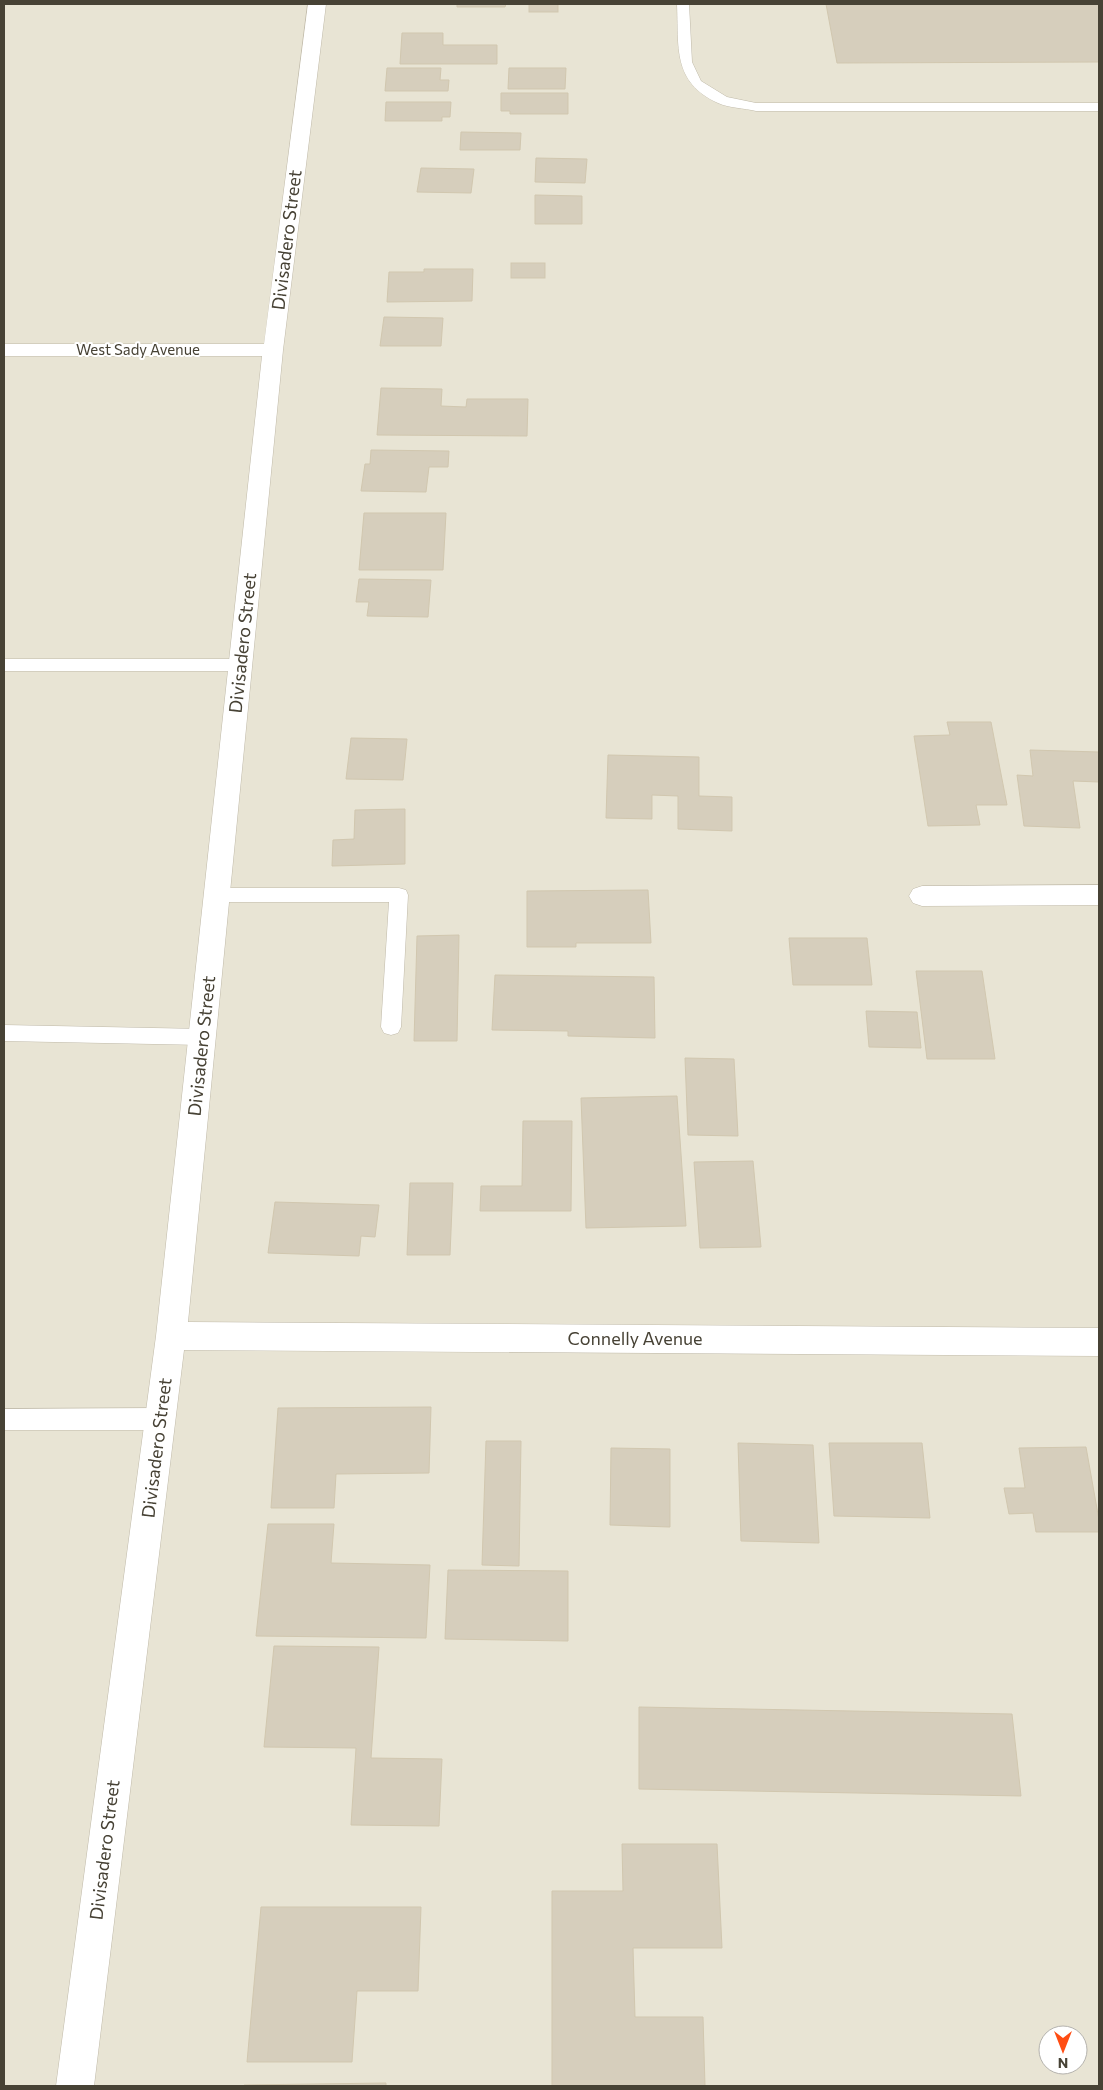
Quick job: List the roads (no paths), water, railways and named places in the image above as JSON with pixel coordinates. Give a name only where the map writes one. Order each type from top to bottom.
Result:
[{"type":"street","name":"Divisadero Street","points":[[75,2086],[172,1336],[273,350],[317,4]]},
{"type":"street","name":"West Sady Avenue","points":[[4,350],[273,350]]},
{"type":"street","points":[[922,896],[1099,895]]},
{"type":"street","name":"Connelly Avenue","points":[[172,1336],[1099,1342]]},
{"type":"lane","points":[[682,4],[686,62],[696,83],[723,100],[756,106],[1099,106]]},
{"type":"lane","points":[[4,664],[241,665]]},
{"type":"lane","points":[[217,895],[399,895],[391,1028]]},
{"type":"lane","points":[[4,1033],[203,1037]]},
{"type":"lane","points":[[4,1420],[161,1419]]}]
